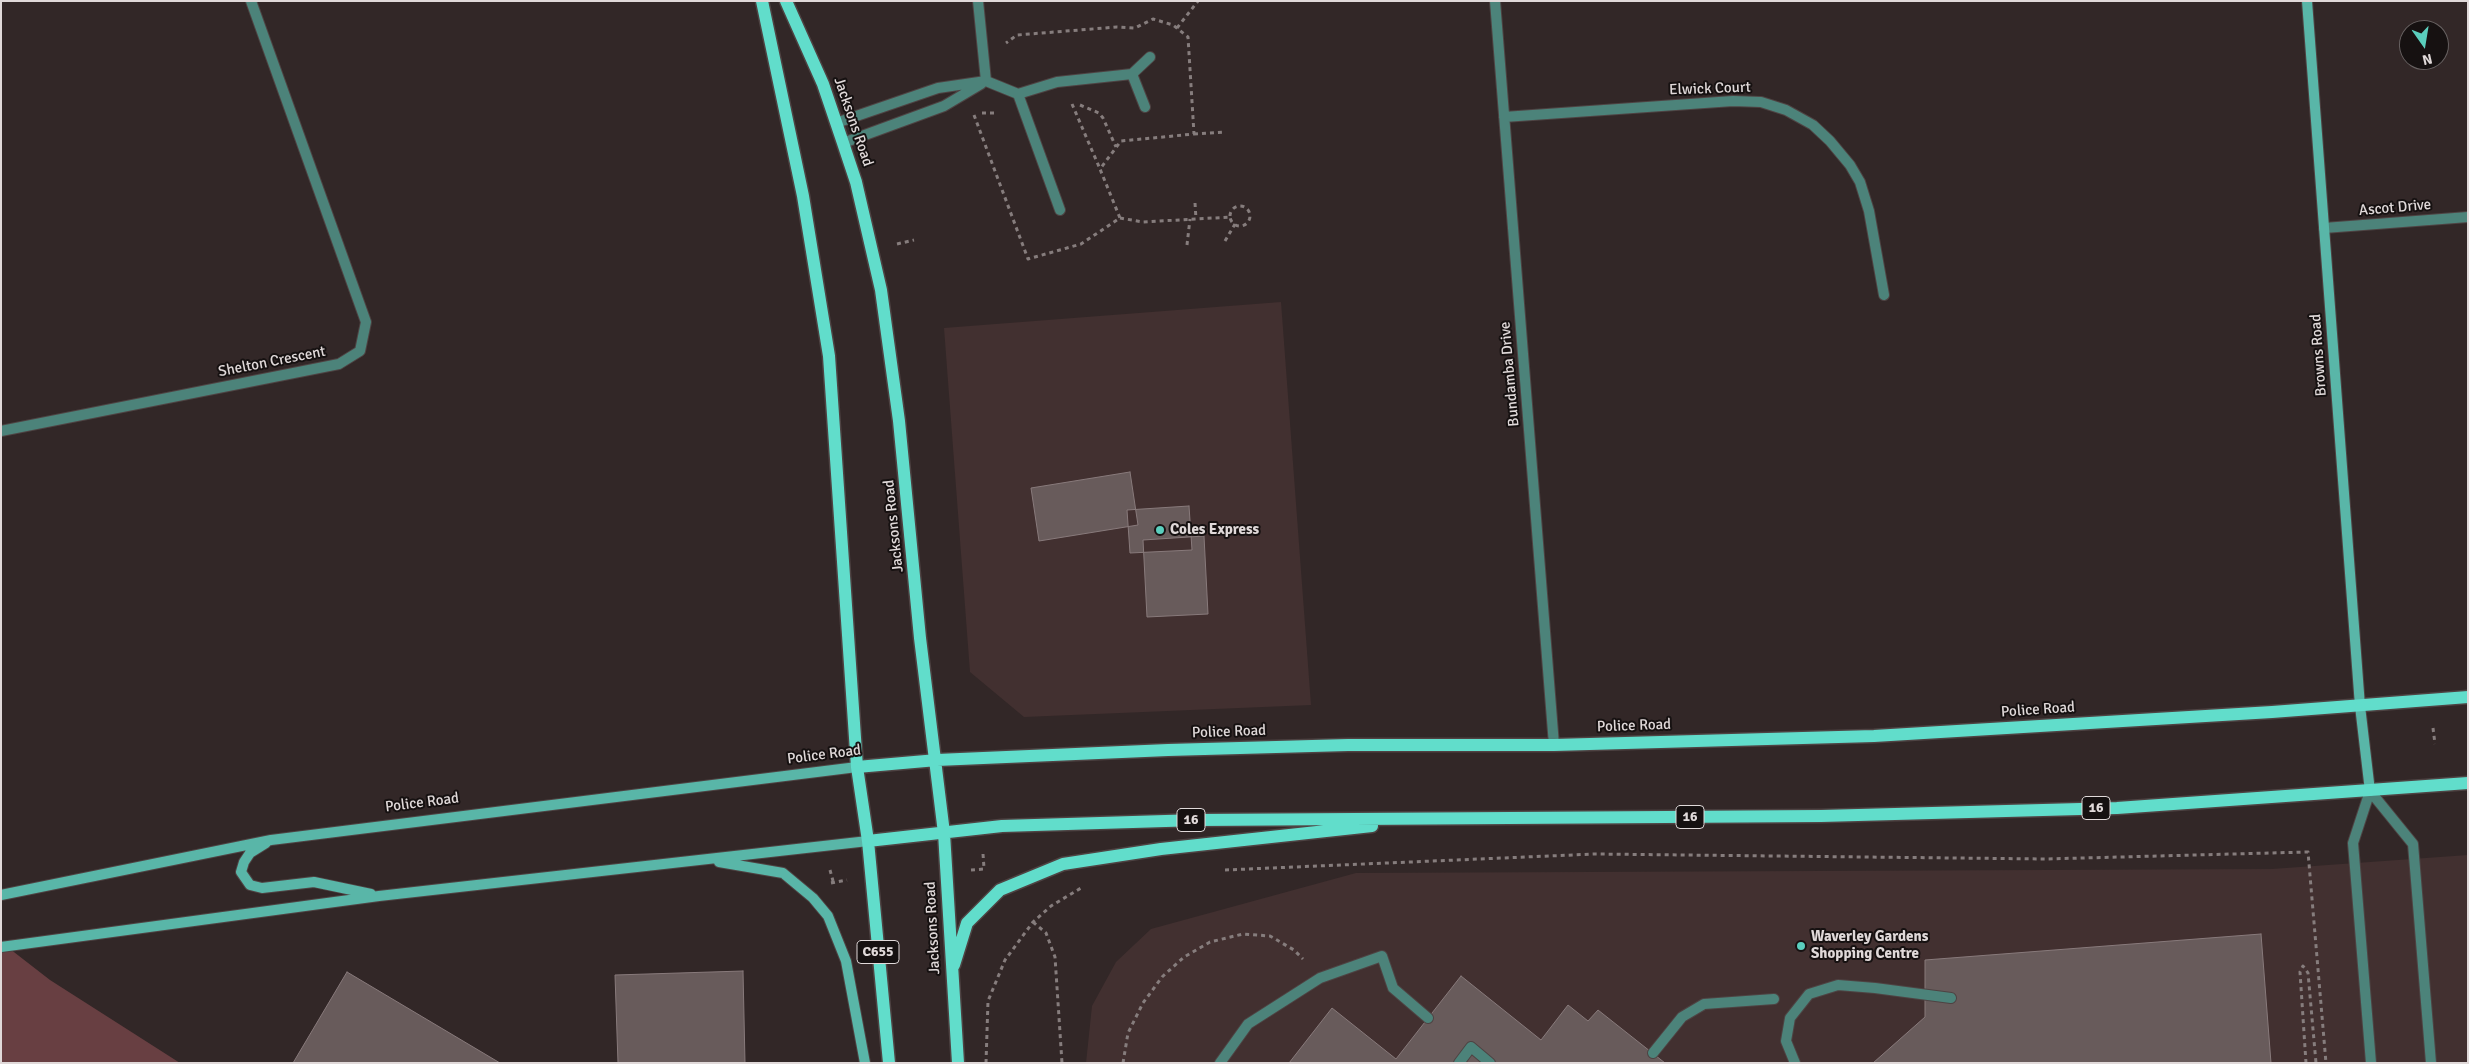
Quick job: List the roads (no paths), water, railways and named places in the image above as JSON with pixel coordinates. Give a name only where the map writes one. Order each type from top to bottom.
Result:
[{"type":"main road","points":[[762,1],[804,196],[830,356],[857,767]]},
{"type":"main road","name":"Jacksons Road","points":[[786,1],[823,84],[856,182],[882,290],[899,421],[920,638],[937,760],[944,833],[958,1063]]},
{"type":"main road","name":"Browns Road","points":[[2307,1],[2360,706],[2370,791]]},
{"type":"main road","name":"Police Road","points":[[1,895],[271,840],[857,767],[937,760],[1348,745],[1554,745],[1874,736],[2360,706],[2468,697]]},
{"type":"main road","name":"C655","points":[[857,767],[868,842],[888,1063]]},
{"type":"main road","name":"16","points":[[1,947],[379,896],[1002,826],[1188,820],[1821,816],[2077,809],[2468,783]]},
{"type":"main road","points":[[952,972],[967,923],[1000,890],[1063,864],[1161,849],[1439,819]]},
{"type":"main road","points":[[271,840],[250,853],[244,862],[241,872],[250,885],[262,888],[314,882],[379,896]]},
{"type":"main road","points":[[707,859],[783,873],[812,898],[828,916],[846,961],[864,1063]]},
{"type":"street","name":"Shelton Crescent","points":[[1,431],[339,364],[360,351],[366,322],[251,1]]},
{"type":"street","points":[[978,1],[986,81]]},
{"type":"street","name":"Bundamba Drive","points":[[1495,1],[1554,745]]},
{"type":"street","points":[[836,123],[938,88],[986,81],[1018,94],[1057,82],[1132,74],[1150,57]]},
{"type":"street","points":[[1132,74],[1145,107]]},
{"type":"street","points":[[843,143],[944,106],[986,81]]},
{"type":"street","points":[[1018,94],[1060,210]]},
{"type":"street","name":"Elwick Court","points":[[1504,117],[1733,101],[1761,102],[1786,110],[1813,125],[1830,141],[1850,165],[1860,182],[1869,211],[1884,295]]},
{"type":"street","name":"Ascot Drive","points":[[2324,228],[2468,217]]},
{"type":"street","points":[[2370,791],[2353,843],[2371,1063]]},
{"type":"street","points":[[2370,791],[2413,844],[2432,1063]]},
{"type":"street","points":[[1220,1063],[1248,1024],[1320,978],[1382,956],[1393,988],[1428,1018]]},
{"type":"street","points":[[1795,1063],[1786,1041],[1790,1018],[1809,994],[1838,985],[1951,998]]},
{"type":"street","points":[[1653,1053],[1682,1016],[1704,1004],[1774,999]]},
{"type":"street","points":[[1459,1063],[1471,1047],[1490,1063]]},
{"type":"place","name":"Coles Express","points":[[1160,530]]},
{"type":"place","name":"Waverley Gardens Shopping Centre","points":[[1801,946]]}]
